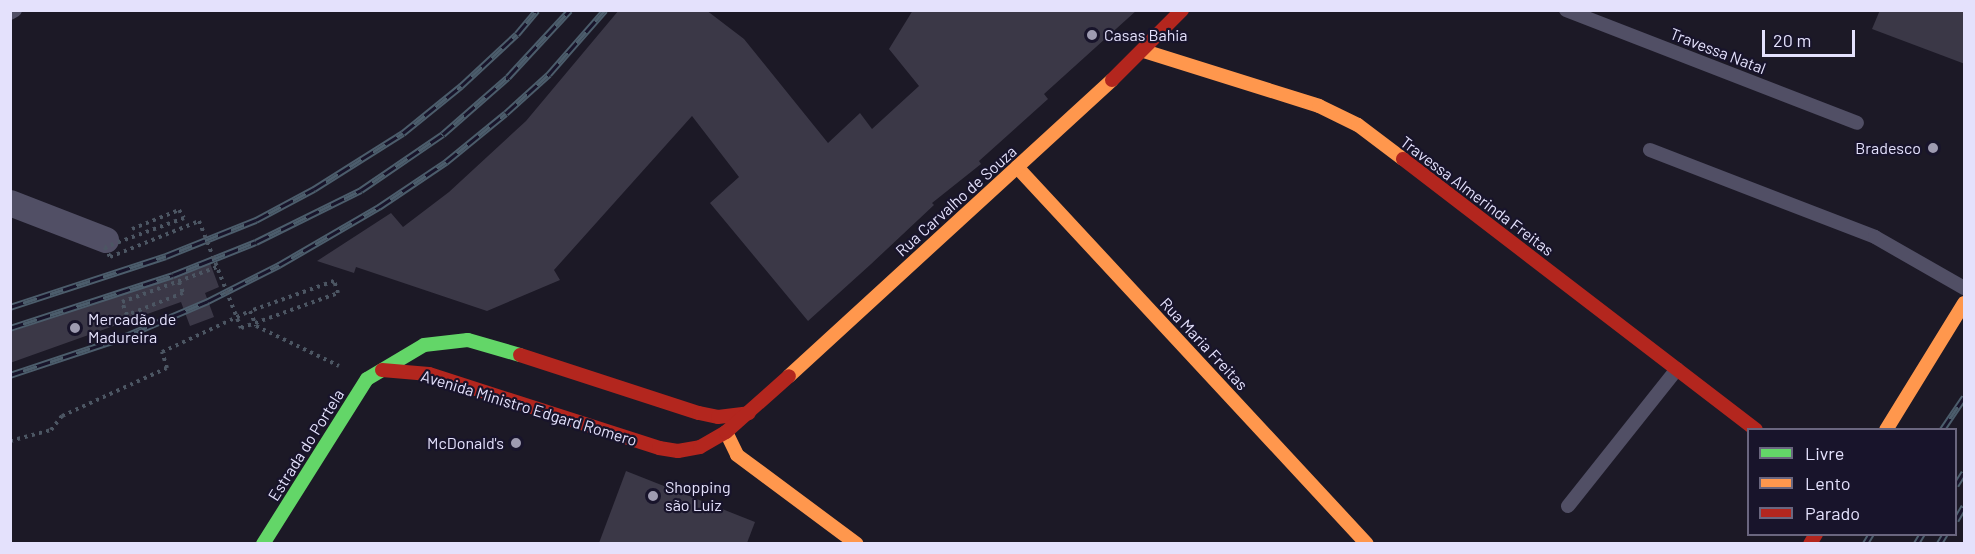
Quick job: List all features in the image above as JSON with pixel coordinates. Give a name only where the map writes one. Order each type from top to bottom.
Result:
[{"type":"main road","name":"Rua Carvalho de Souza","points":[[749,413],[1144,51],[1182,10]]},
{"type":"main road","name":"Travessa Almerinda Freitas","points":[[1144,51],[1319,106],[1358,125],[1755,428]]},
{"type":"main road","name":"Rua Maria Freitas","points":[[1017,167],[1367,543]]},
{"type":"main road","points":[[1887,428],[1965,303]]},
{"type":"main road","name":"Avenida Ministro Edgard Romero","points":[[382,370],[424,345],[468,340],[699,413],[718,417],[749,413]]},
{"type":"main road","name":"Avenida Ministro Edgard Romero","points":[[382,370],[429,374],[659,448],[678,451],[700,447],[726,432],[749,413]]},
{"type":"main road","name":"Estrada do Portela","points":[[263,543],[367,379],[382,370]]},
{"type":"main road","points":[[726,432],[737,455],[857,543]]},
{"type":"street","points":[[10,203],[117,236]]},
{"type":"lane","points":[[10,13],[15,10]]},
{"type":"lane","name":"Travessa Natal","points":[[1566,10],[1857,123]]},
{"type":"lane","points":[[1650,150],[1875,237],[1965,288]]},
{"type":"lane","points":[[1568,506],[1677,369]]},
{"type":"path","points":[[10,441],[51,430],[62,416],[167,368],[162,352],[250,311],[334,281],[338,293],[241,328],[217,267],[199,221],[110,257],[105,247],[184,218],[179,210],[117,236]]},
{"type":"path","points":[[178,282],[183,293],[127,315],[122,302],[217,267]]},
{"type":"path","points":[[250,311],[256,326],[367,379]]},
{"type":"building","points":[[619,10],[706,10],[744,39],[828,143],[860,113],[872,129],[919,86],[889,49],[913,10],[1137,10],[1044,94],[1048,99],[979,161],[981,164],[932,203],[934,205],[808,321],[710,203],[739,177],[692,116],[554,270],[560,280],[487,311],[356,267],[354,273],[317,261],[391,213],[403,227],[449,192],[526,121]]},
{"type":"building","points":[[1880,10],[1965,10],[1965,64],[1872,29]]},
{"type":"building","points":[[210,263],[219,287],[205,293],[214,317],[190,326],[181,302],[10,363],[10,332]]},
{"type":"building","name":"Shopping são Luiz","points":[[626,471],[755,522],[747,543],[599,543]]},
{"type":"railway","points":[[10,307],[166,256],[256,220],[314,189],[403,133],[461,86],[517,34],[537,10]]},
{"type":"railway","points":[[10,328],[173,275],[256,242],[361,190],[443,134],[508,77],[570,10]]},
{"type":"railway","points":[[10,375],[121,338],[208,301],[279,265],[379,207],[446,162],[506,113],[549,74],[605,10]]},
{"type":"railway","points":[[1943,428],[1964,397]]},
{"type":"railway","points":[[1957,483],[1964,472]]},
{"type":"railway","points":[[1957,518],[1964,506]]},
{"type":"railway","points":[[1865,544],[1870,536]]},
{"type":"railway","points":[[1916,544],[1921,536]]},
{"type":"railway","points":[[1939,544],[1944,536]]},
{"type":"traffic: fast","points":[[263,544],[367,379],[424,345],[468,340],[520,355]]},
{"type":"traffic: slow","points":[[1144,51],[1319,106],[1358,125],[1403,159]]},
{"type":"traffic: slow","points":[[789,376],[1112,80]]},
{"type":"traffic: slow","points":[[1017,167],[1367,544]]},
{"type":"traffic: slow","points":[[1887,428],[1964,303]]},
{"type":"traffic: slow","points":[[726,432],[737,455],[857,544]]},
{"type":"traffic: jam","points":[[1112,80],[1182,10]]},
{"type":"traffic: jam","points":[[1403,159],[1753,428]]},
{"type":"traffic: jam","points":[[520,355],[699,413],[718,417],[749,413]]},
{"type":"traffic: jam","points":[[382,370],[429,374],[659,448],[678,451],[700,447],[726,432],[789,376]]},
{"type":"traffic: jam","points":[[1810,544],[1815,536]]},
{"type":"place","name":"Casas Bahia","points":[[1092,35]]},
{"type":"place","name":"Bradesco","points":[[1933,148]]},
{"type":"place","name":"Mercadão de Madureira","points":[[75,328]]},
{"type":"place","name":"McDonald's","points":[[516,443]]},
{"type":"place","name":"Shopping são Luiz","points":[[653,496]]}]
